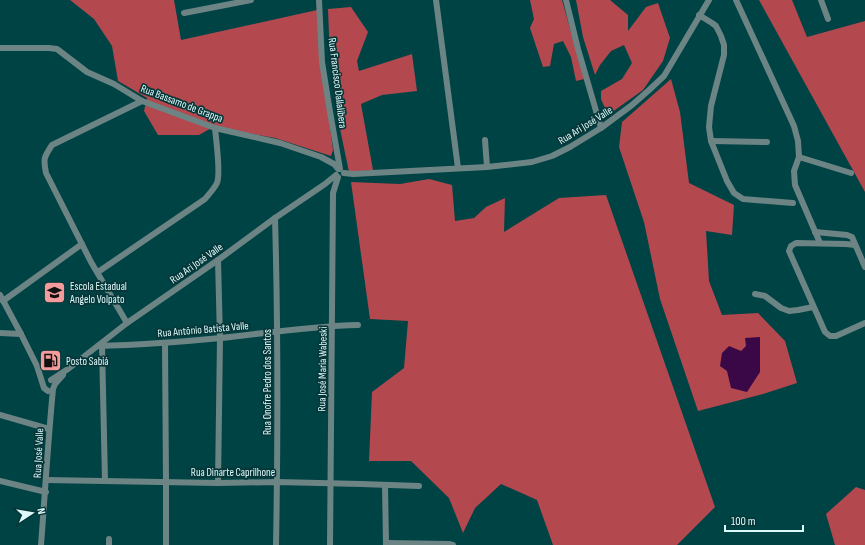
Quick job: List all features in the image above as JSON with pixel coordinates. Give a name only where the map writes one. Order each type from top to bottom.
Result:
[{"type":"street","points":[[184,13],[251,0]]},
{"type":"street","name":"Rua Francisco Dallalibera","points":[[319,0],[322,62],[339,160],[336,163],[338,171]]},
{"type":"street","points":[[436,0],[458,168]]},
{"type":"street","points":[[566,0],[578,49],[601,128]]},
{"type":"street","points":[[736,0],[794,126],[800,157],[794,171],[795,185],[820,243]]},
{"type":"street","points":[[821,0],[828,18]]},
{"type":"street","name":"Rua Ari José Valle","points":[[49,384],[100,346],[127,323],[325,184],[338,171],[353,174],[487,167],[532,162],[552,156],[570,147],[601,128],[632,105],[664,76],[706,1]]},
{"type":"street","points":[[699,15],[716,26],[724,45],[724,55],[711,106],[709,127],[712,141],[727,182],[734,193],[743,199],[793,203]]},
{"type":"street","name":"Rua Bassamo de Grappa","points":[[0,48],[49,48],[57,50],[87,72],[114,84],[142,101],[214,128],[280,143],[321,158],[338,171]]},
{"type":"street","points":[[127,323],[82,244],[46,173],[43,162],[47,152],[52,146],[142,101]]},
{"type":"street","points":[[98,272],[204,199],[212,191],[217,182],[218,168],[214,128]]},
{"type":"street","points":[[485,140],[487,167]]},
{"type":"street","points":[[712,141],[767,142]]},
{"type":"street","points":[[800,157],[851,174]]},
{"type":"street","name":"Rua José Maria Wabeski","points":[[330,545],[333,192],[338,171]]},
{"type":"street","points":[[325,184],[333,192]]},
{"type":"street","name":"Rua Onofre Pedro dos Santos","points":[[275,218],[278,332],[276,545]]},
{"type":"street","points":[[815,232],[847,235],[852,237],[865,267]]},
{"type":"street","points":[[855,245],[796,243],[791,246],[789,251],[825,332],[830,336],[836,336],[865,323]]},
{"type":"street","points":[[2,298],[82,244]]},
{"type":"street","points":[[218,260],[220,338],[218,483]]},
{"type":"street","points":[[755,294],[765,296],[781,308],[789,311],[813,307]]},
{"type":"street","name":"Rua José Valle","points":[[2,298],[37,366],[49,384],[51,410],[41,545]]},
{"type":"street","name":"Rua Antônio Batista Valle","points":[[100,346],[165,343],[332,326],[358,325]]},
{"type":"street","points":[[0,333],[21,334]]},
{"type":"street","points":[[165,343],[166,545]]},
{"type":"street","points":[[100,346],[105,481]]},
{"type":"street","points":[[0,415],[49,429]]},
{"type":"street","points":[[0,480],[46,492]]},
{"type":"street","name":"Rua Dinarte Caprilhone","points":[[46,480],[218,483],[277,482],[419,486]]},
{"type":"street","points":[[385,484],[386,544],[451,544]]},
{"type":"shaded area","points":[[70,0],[174,0],[181,40],[317,10],[333,150],[331,156],[275,138],[215,126],[199,135],[158,135],[144,111],[147,98],[118,81],[112,46],[94,19]]},
{"type":"shaded area","points":[[530,0],[562,0],[584,79],[576,81],[571,57],[563,41],[554,44],[550,66],[543,67],[530,28],[534,19]]},
{"type":"shaded area","points":[[576,0],[610,0],[628,15],[628,31],[646,7],[658,3],[670,38],[663,61],[643,90],[608,115],[601,99],[601,91],[622,79],[632,63],[624,45],[611,51],[600,65],[595,75],[583,37]]},
{"type":"shaded area","points":[[759,0],[792,0],[807,37],[865,21],[865,192]]},
{"type":"shaded area","points":[[351,7],[368,32],[357,61],[359,71],[412,54],[417,91],[382,95],[361,104],[373,170],[349,172],[338,119],[330,59],[328,9]]},
{"type":"shaded area","points":[[671,79],[680,112],[689,183],[734,205],[732,235],[706,231],[709,281],[722,315],[758,313],[785,341],[797,383],[763,394],[698,411],[660,299],[644,222],[619,147],[622,122]]},
{"type":"shaded area","points":[[429,179],[452,185],[455,221],[474,218],[486,207],[505,198],[504,232],[559,198],[606,195],[715,507],[677,545],[553,545],[537,500],[501,484],[475,508],[463,533],[449,498],[411,461],[369,461],[372,392],[404,368],[408,321],[370,319],[351,182],[400,184]]},
{"type":"shaded area","points":[[760,337],[760,372],[747,392],[731,388],[727,371],[720,366],[722,353],[729,346],[741,351],[746,346],[745,338]]},
{"type":"shaded area","points":[[856,487],[865,490],[865,545],[835,545],[826,514]]},
{"type":"place","name":"Escola Estadual Angelo Volpato","points":[[54,292]]},
{"type":"place","name":"Posto Sabiá","points":[[50,361]]}]
